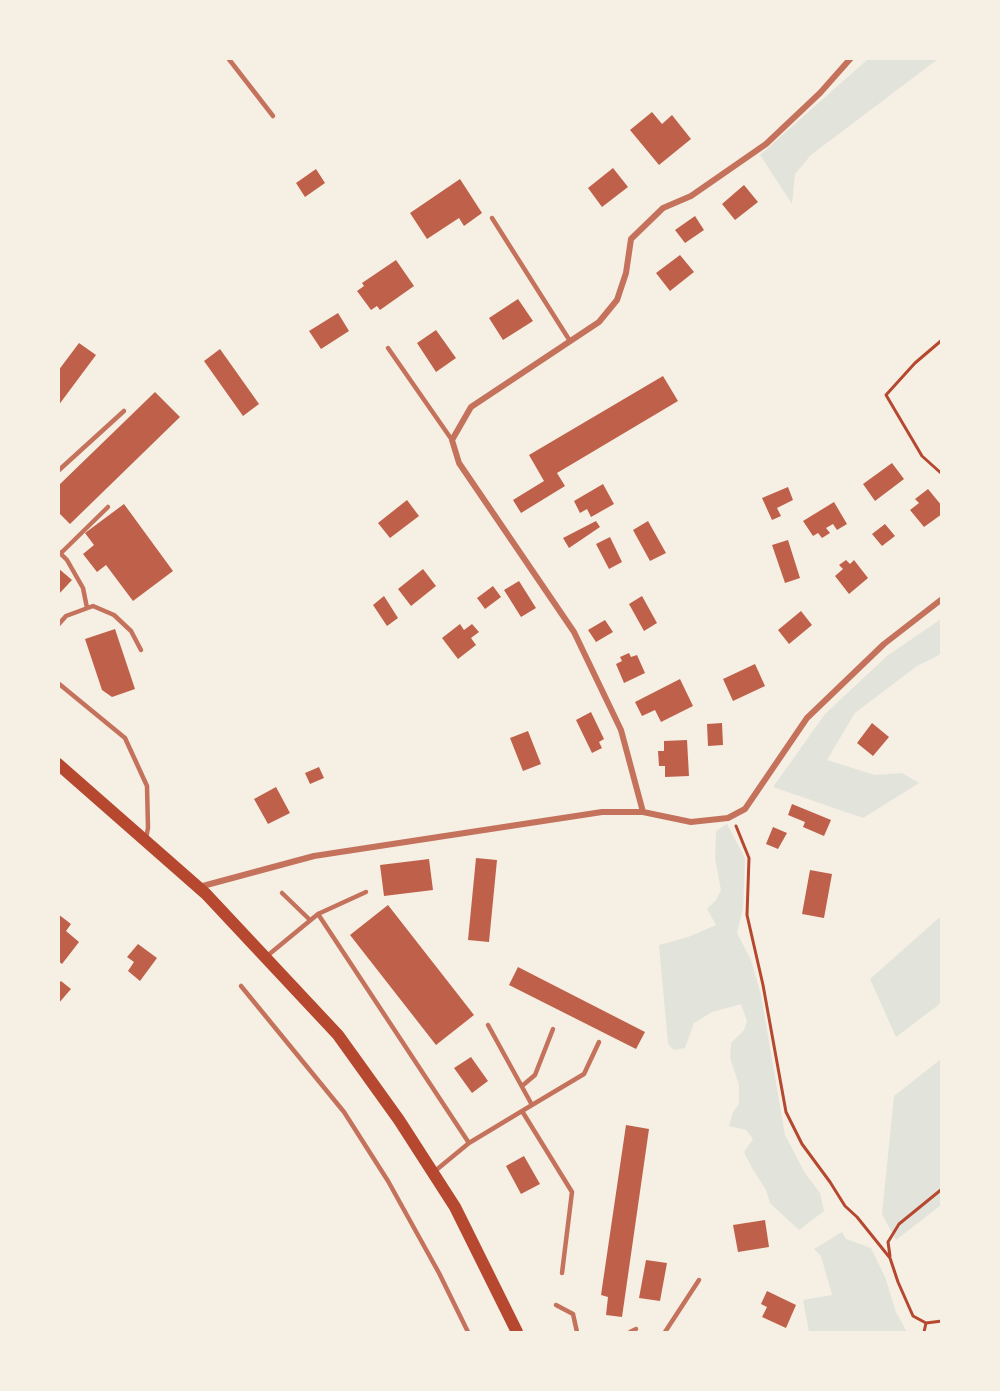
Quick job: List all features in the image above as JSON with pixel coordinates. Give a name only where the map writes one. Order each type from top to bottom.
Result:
[{"type":"main road","points":[[58,764],[199,888],[338,1035],[399,1120],[455,1207],[517,1332]]},
{"type":"street","points":[[643,812],[621,730],[574,632],[459,463],[452,440],[471,406],[599,322],[617,300],[626,273],[631,238],[663,208],[691,196],[766,144],[820,93],[852,58]]},
{"type":"street","points":[[199,888],[314,856],[602,812],[643,812],[691,822],[728,818],[746,809],[807,718],[884,644],[942,598]]},
{"type":"lane","points":[[228,58],[273,116]]},
{"type":"lane","points":[[492,218],[570,341]]},
{"type":"lane","points":[[388,348],[452,440]]},
{"type":"lane","points":[[58,471],[123,411]]},
{"type":"lane","points":[[87,608],[83,588],[67,560],[59,553],[108,507]]},
{"type":"lane","points":[[58,625],[66,616],[93,606],[114,615],[131,631],[141,650]]},
{"type":"lane","points":[[58,683],[125,738],[147,786],[148,828],[145,840]]},
{"type":"lane","points":[[265,957],[318,914],[366,892]]},
{"type":"lane","points":[[282,893],[310,920]]},
{"type":"lane","points":[[318,914],[469,1143]]},
{"type":"lane","points":[[241,986],[344,1112],[388,1181],[439,1273],[468,1332]]},
{"type":"lane","points":[[488,1025],[532,1105]]},
{"type":"lane","points":[[522,1086],[535,1075],[553,1029]]},
{"type":"lane","points":[[432,1173],[469,1143],[584,1074],[599,1042]]},
{"type":"lane","points":[[522,1111],[572,1192],[562,1273]]},
{"type":"lane","points":[[665,1332],[699,1280]]},
{"type":"lane","points":[[556,1305],[573,1314],[577,1332]]},
{"type":"lane","points":[[630,1332],[636,1329]]},
{"type":"path","points":[[942,340],[915,363],[886,395],[922,456],[942,474]]},
{"type":"path","points":[[728,818],[736,826],[749,858],[747,915],[763,985],[786,1112],[798,1138],[844,1206],[857,1217],[890,1258]]},
{"type":"path","points":[[942,1189],[899,1224],[888,1242],[890,1258],[898,1282],[913,1316],[926,1323],[942,1321]]},
{"type":"path","points":[[924,1332],[926,1323]]},
{"type":"shaded area","points":[[868,59],[938,59],[811,155],[795,174],[792,204],[760,155]]},
{"type":"shaded area","points":[[941,619],[941,654],[917,666],[855,713],[827,760],[875,775],[902,773],[919,783],[863,818],[773,787],[825,714],[887,656]]},
{"type":"shaded area","points":[[727,824],[745,858],[743,909],[737,933],[751,960],[761,995],[785,1135],[805,1173],[820,1193],[824,1211],[799,1230],[770,1203],[766,1190],[752,1168],[744,1152],[753,1139],[746,1130],[729,1126],[733,1112],[739,1104],[739,1085],[730,1058],[731,1043],[744,1030],[747,1021],[741,1004],[712,1012],[694,1023],[685,1048],[674,1050],[668,1044],[659,945],[688,937],[716,925],[707,909],[716,900],[721,890],[715,859],[716,831]]},
{"type":"shaded area","points":[[941,916],[941,1003],[896,1037],[870,979]]},
{"type":"shaded area","points":[[941,1059],[941,1205],[896,1240],[882,1214],[894,1096]]},
{"type":"shaded area","points":[[842,1232],[846,1239],[871,1248],[885,1277],[896,1312],[907,1332],[809,1332],[803,1300],[832,1295],[821,1256],[814,1249]]},
{"type":"building","points":[[652,112],[662,124],[672,115],[691,139],[659,165],[630,130]]},
{"type":"building","points":[[613,168],[628,187],[602,207],[588,188]]},
{"type":"building","points":[[316,169],[325,183],[305,197],[296,183]]},
{"type":"building","points":[[460,179],[482,213],[464,226],[459,218],[427,239],[410,213]]},
{"type":"building","points":[[744,185],[758,202],[735,220],[722,204]]},
{"type":"building","points":[[695,216],[704,230],[685,243],[675,230]]},
{"type":"building","points":[[680,255],[694,272],[670,291],[656,273]]},
{"type":"building","points":[[396,260],[414,286],[380,310],[377,306],[371,310],[357,291],[364,286],[362,283]]},
{"type":"building","points":[[518,299],[533,321],[503,340],[489,318]]},
{"type":"building","points":[[338,313],[349,331],[321,349],[309,331]]},
{"type":"building","points":[[436,330],[456,358],[436,372],[417,343]]},
{"type":"building","points":[[79,343],[96,355],[58,406],[58,371]]},
{"type":"building","points":[[220,349],[259,404],[243,416],[204,361]]},
{"type":"building","points":[[663,376],[678,401],[557,473],[565,486],[521,513],[513,500],[544,481],[529,455]]},
{"type":"building","points":[[155,392],[180,417],[70,524],[58,512],[58,486]]},
{"type":"building","points":[[892,463],[904,479],[875,501],[863,484]]},
{"type":"building","points":[[603,484],[614,504],[591,517],[587,509],[580,513],[574,501]]},
{"type":"building","points":[[788,487],[793,500],[777,508],[781,516],[772,520],[762,498]]},
{"type":"building","points":[[928,489],[942,506],[942,514],[924,527],[910,510],[919,503],[915,499]]},
{"type":"building","points":[[407,500],[419,516],[390,538],[378,523]]},
{"type":"building","points":[[834,502],[847,524],[837,530],[833,524],[826,528],[830,533],[822,538],[818,533],[813,536],[803,521]]},
{"type":"building","points":[[124,504],[173,571],[133,601],[106,565],[97,572],[83,554],[94,545],[85,533]]},
{"type":"building","points":[[596,521],[600,527],[569,548],[563,538]]},
{"type":"building","points":[[648,521],[666,553],[650,561],[633,530]]},
{"type":"building","points":[[885,524],[895,536],[882,546],[872,534]]},
{"type":"building","points":[[610,537],[622,562],[609,569],[596,544]]},
{"type":"building","points":[[788,540],[800,578],[785,583],[772,545]]},
{"type":"building","points":[[846,560],[850,564],[854,560],[868,578],[849,594],[835,576],[843,569],[839,565]]},
{"type":"building","points":[[58,568],[72,580],[58,595]]},
{"type":"building","points":[[423,569],[436,586],[411,606],[398,589]]},
{"type":"building","points":[[519,581],[536,608],[521,617],[504,590]]},
{"type":"building","points":[[493,586],[501,597],[485,609],[477,598]]},
{"type":"building","points":[[384,596],[398,618],[387,626],[373,605]]},
{"type":"building","points":[[642,596],[657,623],[644,631],[629,604]]},
{"type":"building","points":[[801,611],[812,625],[789,644],[778,630]]},
{"type":"building","points":[[605,620],[613,632],[596,642],[588,630]]},
{"type":"building","points":[[460,624],[464,630],[472,624],[479,632],[471,638],[476,645],[458,659],[442,638]]},
{"type":"building","points":[[115,629],[135,689],[112,697],[102,690],[85,639]]},
{"type":"building","points":[[629,653],[631,657],[637,655],[645,673],[624,683],[616,664],[622,661],[620,657]]},
{"type":"building","points":[[755,664],[765,686],[733,701],[723,679]]},
{"type":"building","points":[[680,679],[693,706],[661,722],[655,710],[642,716],[635,702]]},
{"type":"building","points":[[591,712],[604,739],[599,742],[602,748],[592,753],[576,720]]},
{"type":"building","points":[[722,723],[723,745],[708,746],[707,724]]},
{"type":"building","points":[[872,723],[889,737],[873,756],[857,743]]},
{"type":"building","points":[[528,731],[541,764],[523,771],[510,738]]},
{"type":"building","points":[[687,740],[689,776],[665,777],[665,766],[659,766],[658,751],[664,751],[664,741]]},
{"type":"building","points":[[319,767],[324,778],[310,784],[305,773]]},
{"type":"building","points":[[276,787],[290,813],[268,824],[254,799]]},
{"type":"building","points":[[792,804],[831,820],[824,836],[803,827],[805,822],[788,815]]},
{"type":"building","points":[[773,827],[787,833],[778,849],[766,844]]},
{"type":"building","points":[[476,858],[497,860],[489,942],[468,940]]},
{"type":"building","points":[[429,859],[433,890],[384,896],[380,865]]},
{"type":"building","points":[[810,870],[832,874],[824,918],[802,914]]},
{"type":"building","points":[[388,905],[474,1015],[436,1045],[350,935]]},
{"type":"building","points":[[58,914],[71,924],[66,931],[79,942],[62,964],[58,961]]},
{"type":"building","points":[[138,944],[157,958],[140,981],[128,971],[134,962],[127,957]]},
{"type":"building","points":[[518,967],[645,1032],[636,1049],[509,985]]},
{"type":"building","points":[[61,981],[71,989],[58,1004],[58,984]]},
{"type":"building","points":[[471,1057],[488,1081],[472,1093],[454,1068]]},
{"type":"building","points":[[626,1125],[649,1129],[622,1317],[606,1315],[608,1297],[601,1295]]},
{"type":"building","points":[[524,1156],[540,1184],[521,1194],[506,1166]]},
{"type":"building","points":[[765,1220],[769,1247],[738,1252],[733,1225]]},
{"type":"building","points":[[646,1260],[667,1263],[660,1301],[639,1298]]},
{"type":"building","points":[[767,1291],[796,1305],[786,1328],[762,1317],[767,1307],[761,1304]]}]
